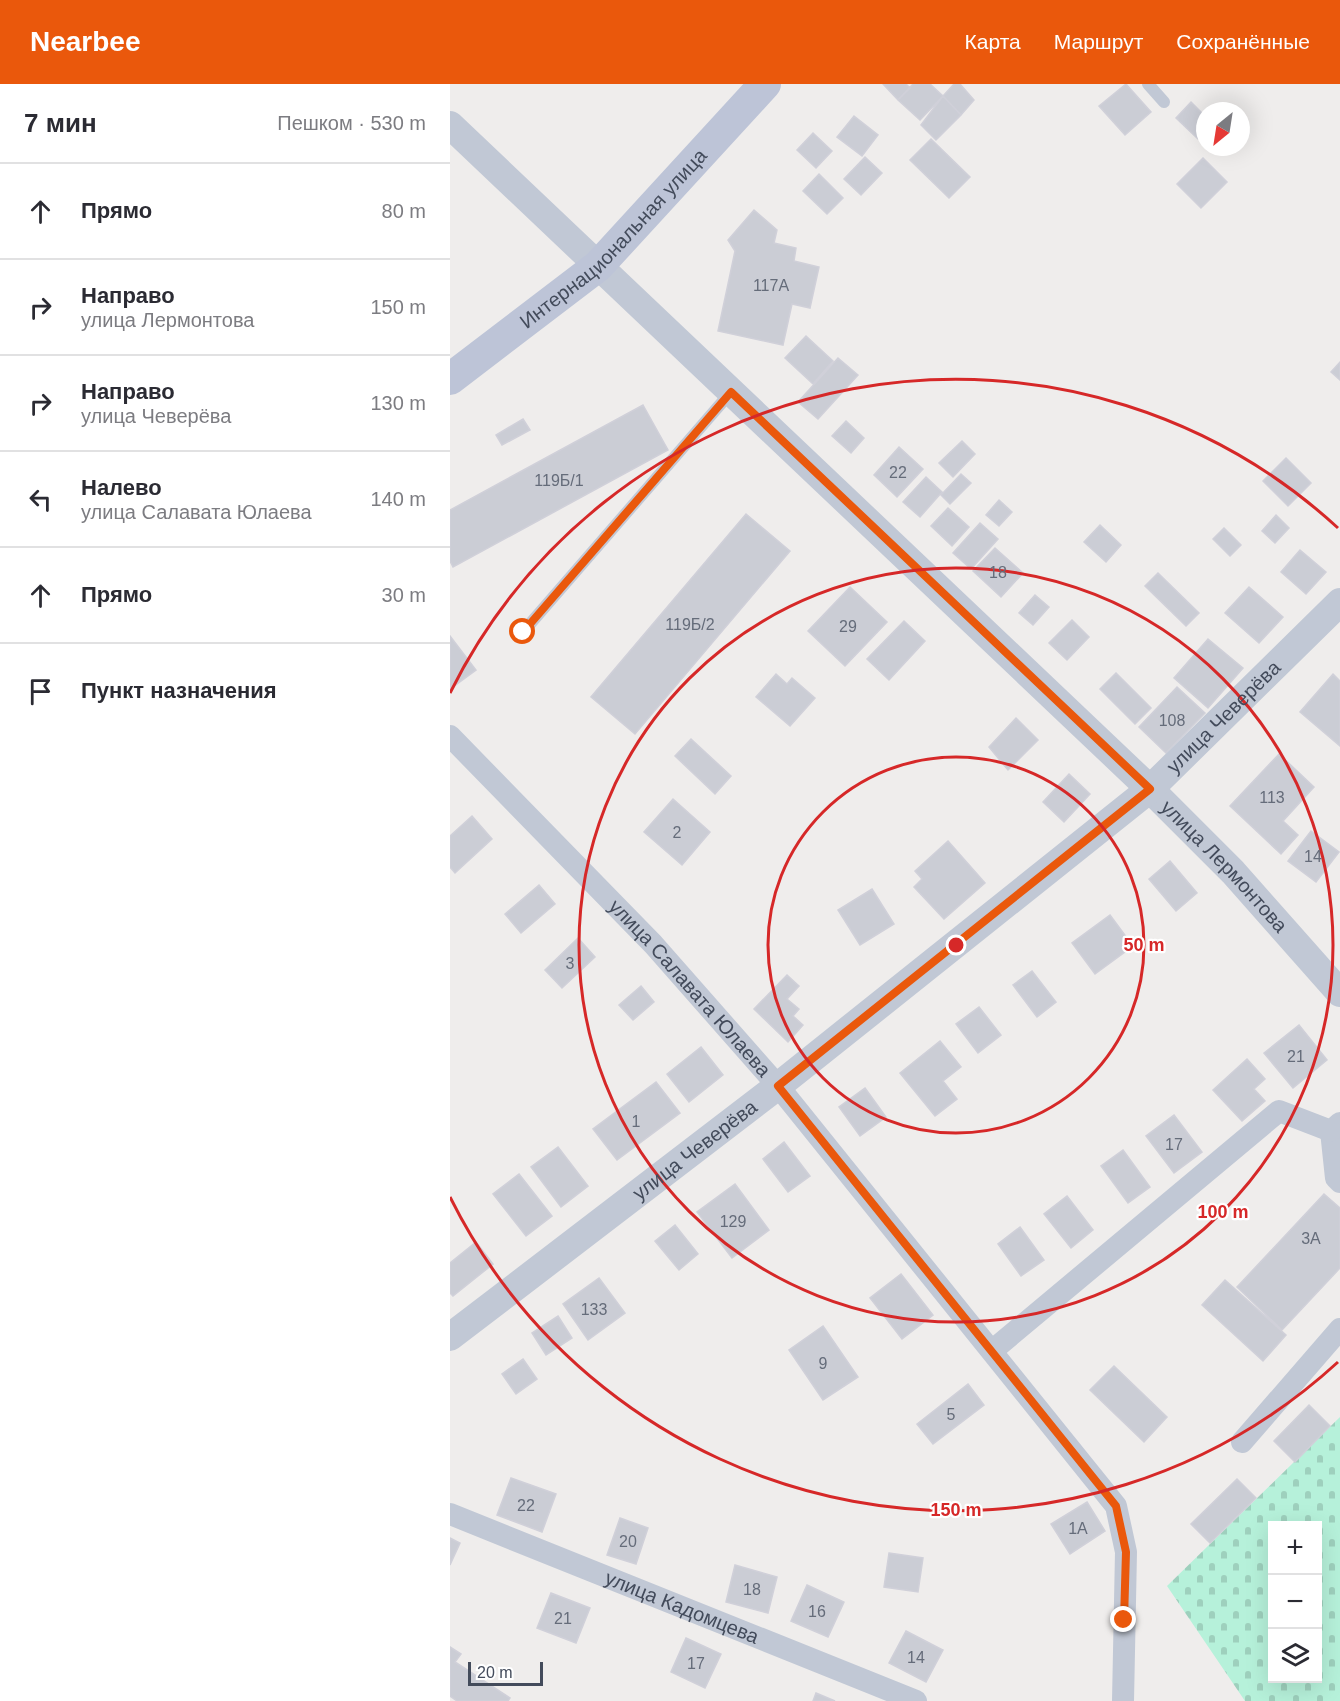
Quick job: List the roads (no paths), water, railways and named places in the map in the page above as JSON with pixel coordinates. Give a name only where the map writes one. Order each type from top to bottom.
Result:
[{"type":"main road","name":"Интернациональная улица","points":[[450,379],[598,266],[765,84]]},
{"type":"street","name":"улица Лермонтова","points":[[450,125],[1150,789],[1233,873],[1340,993]]},
{"type":"street","name":"улица Чеверёва","points":[[451,1334],[778,1086],[1150,789],[1340,602]]},
{"type":"street","name":"улица Салавата Юлаева","points":[[450,736],[653,944],[778,1086],[993,1350],[1116,1506],[1126,1552],[1122,1701]]},
{"type":"street","points":[[993,1350],[1279,1111],[1336,1127],[1336,1178],[1340,1182]]},
{"type":"street","points":[[1242,1442],[1340,1329]]},
{"type":"street","name":"улица Кадомцева","points":[[450,1514],[916,1701]]},
{"type":"lane","points":[[1148,84],[1164,102]]},
{"type":"lane","points":[[523,632],[731,392]]}]
